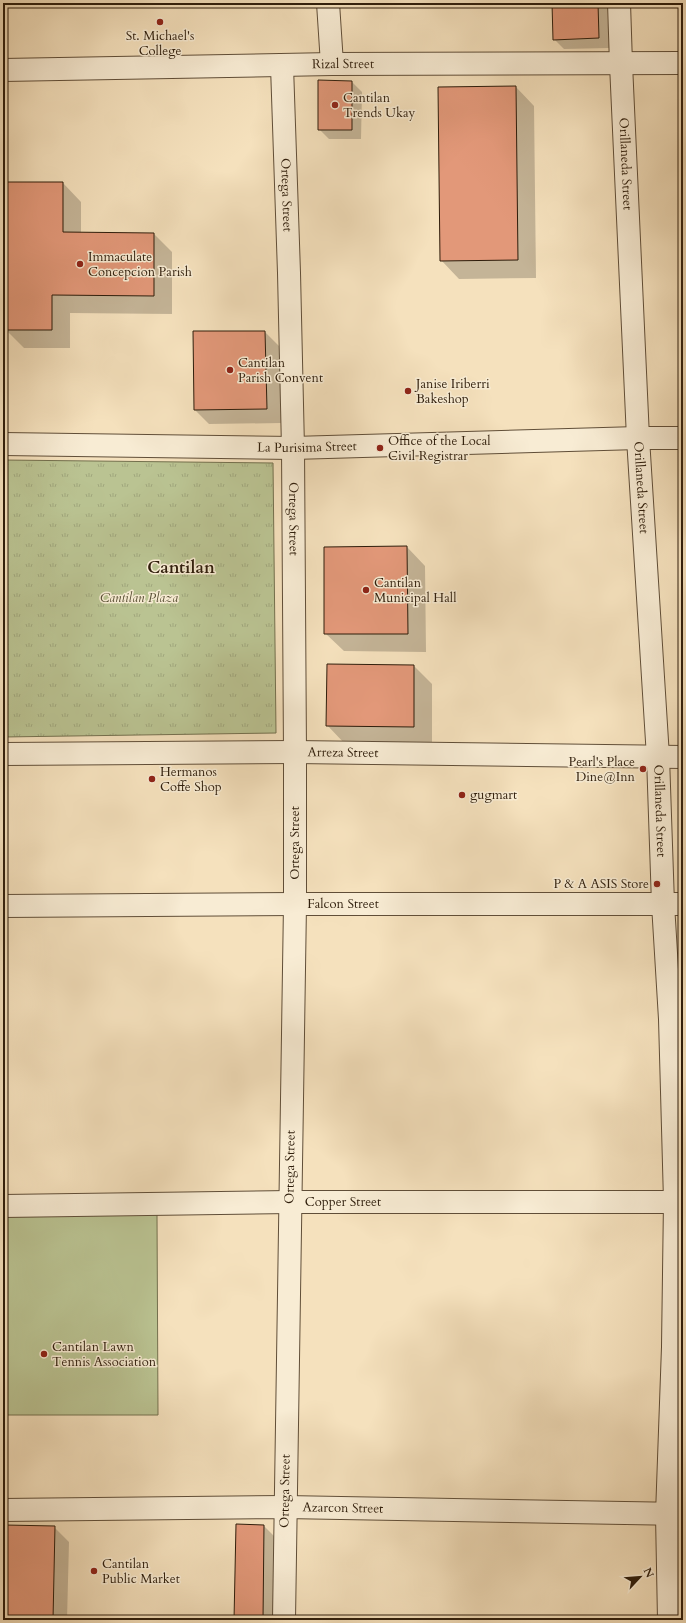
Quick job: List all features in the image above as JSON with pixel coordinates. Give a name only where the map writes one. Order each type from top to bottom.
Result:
[{"type":"street","points":[[328,3],[332,64]]},
{"type":"street","name":"Orillaneda Street","points":[[619,3],[638,438],[658,757],[673,904],[670,1019],[679,1202],[673,1347],[675,1514],[669,1620]]},
{"type":"street","name":"Rizal Street","points":[[3,70],[332,64],[683,63]]},
{"type":"street","name":"Ortega Street","points":[[282,66],[293,448],[295,752],[295,904],[284,1620]]},
{"type":"street","name":"La Purisima Street","points":[[3,444],[293,448],[683,438]]},
{"type":"street","name":"Arreza Street","points":[[3,754],[295,752],[683,757]]},
{"type":"street","name":"Falcon Street","points":[[3,906],[673,904]]},
{"type":"street","name":"Copper Street","points":[[3,1206],[290,1202],[679,1202]]},
{"type":"street","name":"Azarcon Street","points":[[3,1510],[285,1507],[675,1514]]},
{"type":"green space","name":"Cantilan Plaza","points":[[3,460],[273,463],[276,733],[3,737]]},
{"type":"green space","points":[[3,1213],[157,1214],[158,1415],[3,1415]]},
{"type":"building","points":[[552,3],[598,3],[599,38],[553,40]]},
{"type":"building","points":[[318,80],[352,81],[352,130],[318,130]]},
{"type":"building","points":[[516,86],[518,260],[440,261],[438,87]]},
{"type":"building","name":"Immaculate Concepcion Parish","points":[[5,182],[63,182],[63,232],[154,233],[154,296],[52,295],[52,330],[5,330]]},
{"type":"building","name":"Cantilan Parish Convent","points":[[193,331],[265,331],[267,409],[194,410]]},
{"type":"building","name":"Cantilan Municipal Hall","points":[[407,546],[408,634],[324,634],[324,547]]},
{"type":"building","points":[[327,664],[414,665],[414,727],[326,726]]},
{"type":"building","points":[[236,1524],[264,1525],[263,1620],[234,1620]]},
{"type":"building","points":[[5,1525],[55,1526],[53,1620],[3,1620]]},
{"type":"place","name":"St. Michael's College","points":[[160,22]]},
{"type":"place","name":"Cantilan Trends Ukay","points":[[335,105]]},
{"type":"place","name":"Immaculate Concepcion Parish","points":[[80,264]]},
{"type":"place","name":"Cantilan Parish Convent","points":[[230,370]]},
{"type":"place","name":"Janise Iriberri Bakeshop","points":[[408,391]]},
{"type":"place","name":"Office of the Local Civil Registrar","points":[[380,448]]},
{"type":"place","name":"Cantilan Municipal Hall","points":[[366,590]]},
{"type":"place","name":"Pearl's Place Dine@Inn","points":[[643,769]]},
{"type":"place","name":"Hermanos Coffe Shop","points":[[152,779]]},
{"type":"place","name":"gugmart","points":[[462,795]]},
{"type":"place","name":"P & A ASIS Store","points":[[657,884]]},
{"type":"place","name":"Cantilan Lawn Tennis Association","points":[[44,1354]]},
{"type":"place","name":"Cantilan Public Market","points":[[94,1571]]},
{"type":"district","name":"Cantilan","points":[[181,567]]}]
